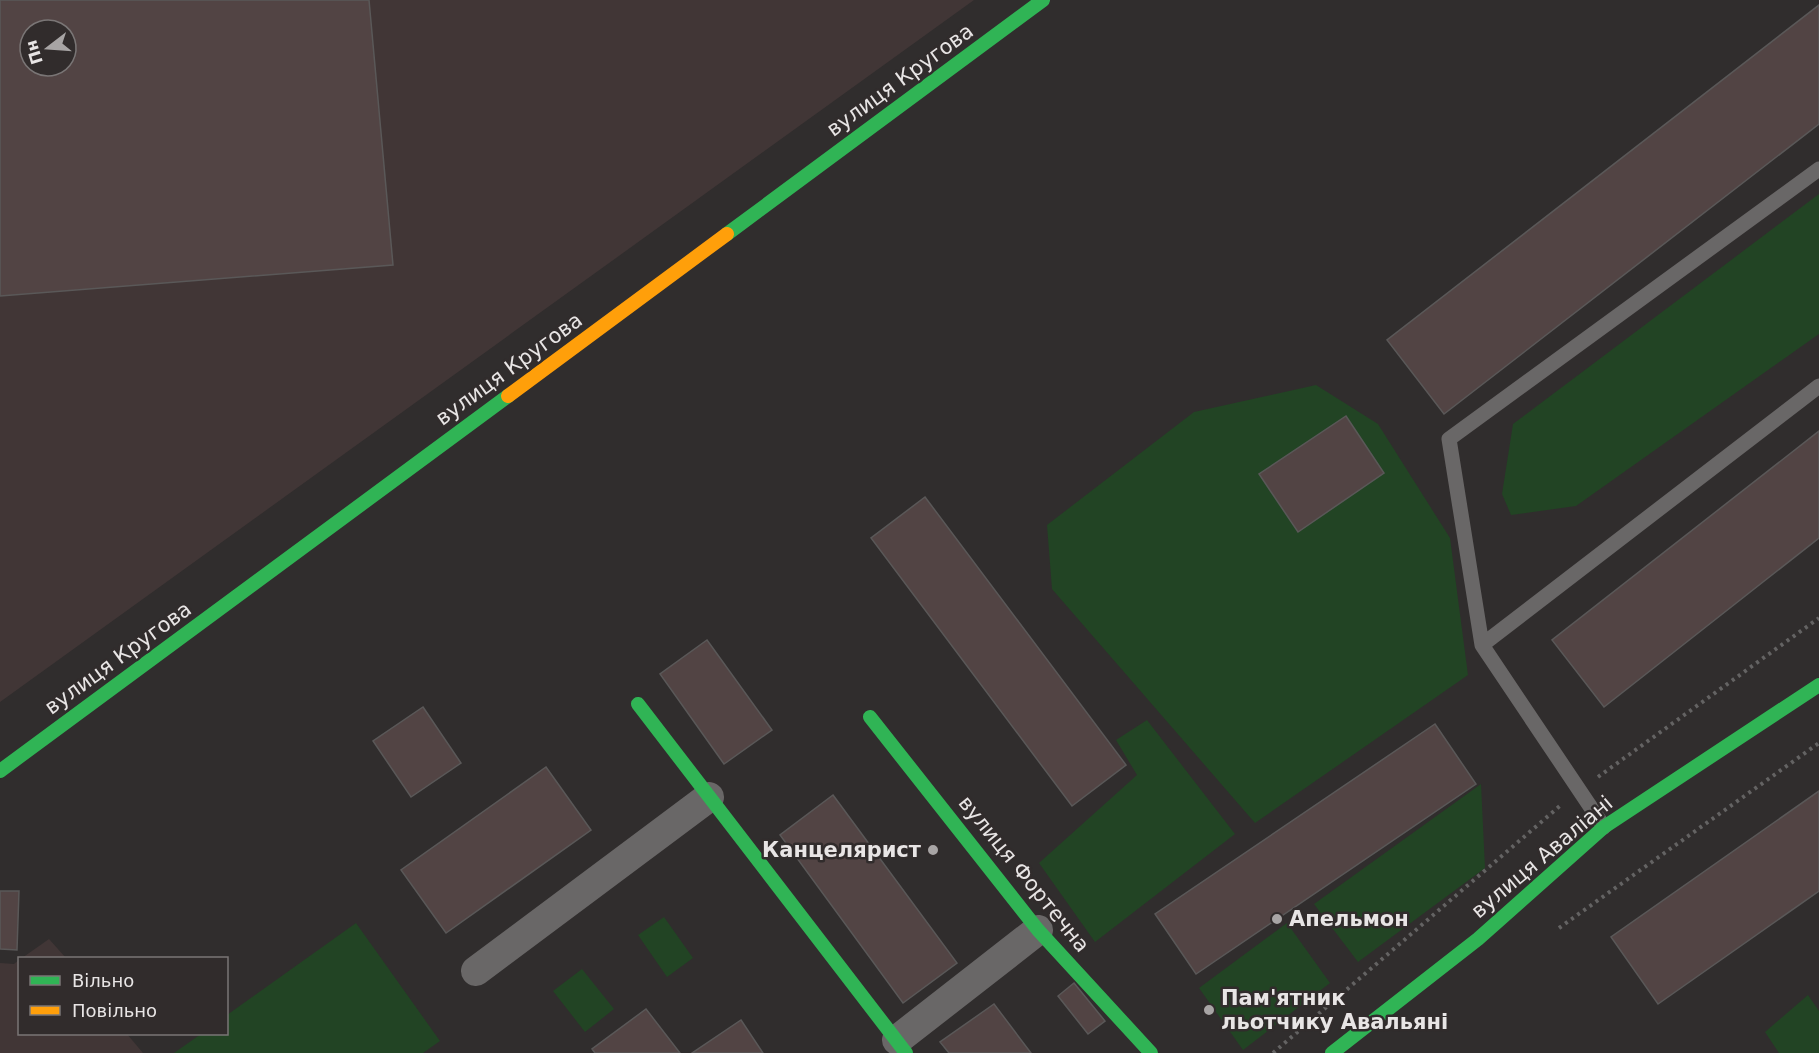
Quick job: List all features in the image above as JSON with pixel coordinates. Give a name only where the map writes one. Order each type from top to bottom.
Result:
[{"type":"street","name":"вулиця Кругова","points":[[0,771],[1043,0]]},
{"type":"street","name":"вулиця Аваліані","points":[[1332,1053],[1478,939],[1604,827],[1819,685]]},
{"type":"street","points":[[638,704],[901,1047],[1038,930]]},
{"type":"street","name":"вулиця Фортечна","points":[[870,717],[1038,930],[1151,1053]]},
{"type":"street","points":[[476,971],[709,797]]},
{"type":"lane","points":[[1604,827],[1482,645],[1449,439],[1819,169]]},
{"type":"lane","points":[[1482,645],[1819,386]]},
{"type":"path","points":[[1273,1053],[1580,790],[1819,618]]},
{"type":"path","points":[[1559,928],[1819,743]]},
{"type":"shaded area","points":[[0,0],[974,0],[0,702]]},
{"type":"shaded area","points":[[49,939],[65,957],[23,957]]},
{"type":"shaded area","points":[[18,961],[18,1035],[128,1035],[143,1053],[0,1053],[0,963],[14,964]]},
{"type":"green space","points":[[1819,194],[1819,334],[1576,506],[1511,515],[1502,494],[1513,424]]},
{"type":"green space","points":[[1316,385],[1378,424],[1450,538],[1468,675],[1255,823],[1052,589],[1047,525],[1194,412]]},
{"type":"green space","points":[[1147,720],[1235,834],[1095,942],[1039,863],[1137,775],[1116,740]]},
{"type":"green space","points":[[1481,784],[1485,868],[1358,962],[1314,904]]},
{"type":"green space","points":[[664,917],[693,958],[667,977],[638,935]]},
{"type":"green space","points":[[356,923],[440,1041],[423,1053],[174,1053],[200,1035],[228,1035],[228,1014]]},
{"type":"green space","points":[[1287,923],[1330,983],[1243,1050],[1199,988]]},
{"type":"green space","points":[[582,969],[614,1009],[585,1032],[553,991]]},
{"type":"green space","points":[[1808,995],[1819,1011],[1819,1053],[1779,1053],[1765,1032]]},
{"type":"building","points":[[0,0],[369,0],[393,265],[0,296]]},
{"type":"building","points":[[1819,5],[1819,124],[1444,414],[1387,340]]},
{"type":"building","points":[[1346,416],[1384,473],[1298,532],[1259,474]]},
{"type":"building","points":[[1819,431],[1819,538],[1604,707],[1552,640]]},
{"type":"building","points":[[925,497],[1126,765],[1072,806],[871,538]]},
{"type":"building","points":[[707,640],[772,730],[724,764],[660,674]]},
{"type":"building","points":[[423,707],[461,763],[411,797],[373,741]]},
{"type":"building","points":[[1435,724],[1476,784],[1196,974],[1155,914]]},
{"type":"building","points":[[546,767],[591,830],[446,933],[401,870]]},
{"type":"building","points":[[1819,791],[1819,891],[1658,1004],[1611,937]]},
{"type":"building","points":[[833,795],[957,963],[903,1003],[780,835]]},
{"type":"building","points":[[0,891],[19,891],[17,950],[0,949]]},
{"type":"building","points":[[1074,983],[1105,1021],[1088,1034],[1058,996]]},
{"type":"building","points":[[994,1004],[1031,1053],[949,1053],[940,1042]]},
{"type":"building","points":[[646,1009],[680,1053],[595,1053],[592,1049]]},
{"type":"building","points":[[741,1020],[763,1053],[692,1053]]},
{"type":"traffic: fast","points":[[727,234],[1043,0]]},
{"type":"traffic: fast","points":[[0,771],[508,396]]},
{"type":"traffic: fast","points":[[1332,1053],[1478,939],[1604,827],[1819,685]]},
{"type":"traffic: fast","points":[[638,704],[906,1053]]},
{"type":"traffic: fast","points":[[870,717],[1038,930],[1151,1053]]},
{"type":"traffic: slow","points":[[508,396],[727,234]]},
{"type":"place","name":"Канцелярист","points":[[933,850]]},
{"type":"place","name":"Апельмон","points":[[1277,919]]},
{"type":"place","name":"Пам'ятник льотчику Авальяні","points":[[1209,1010]]}]
